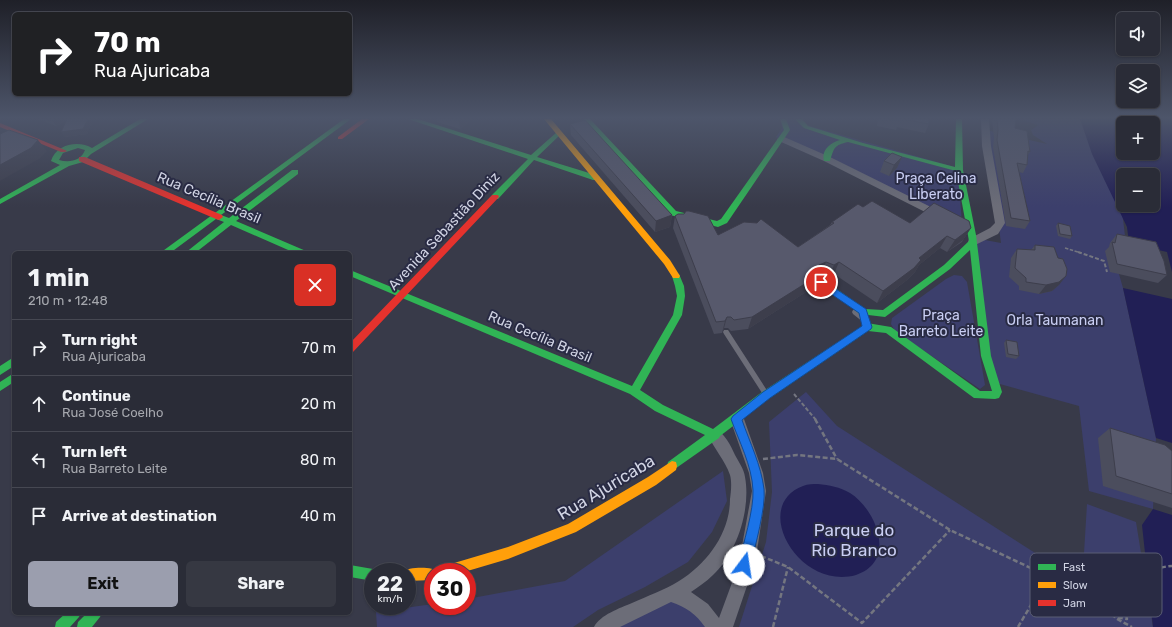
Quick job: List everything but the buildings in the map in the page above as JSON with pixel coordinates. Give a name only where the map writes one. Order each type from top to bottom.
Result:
[{"type":"street","points":[[56,148],[63,151]]},
{"type":"street","points":[[67,164],[57,163],[51,160],[63,151],[71,148]]},
{"type":"street","points":[[88,148],[90,152]]},
{"type":"street","points":[[0,202],[67,164],[82,159],[96,148]]},
{"type":"street","points":[[167,251],[308,148]]},
{"type":"street","points":[[500,148],[596,178]]},
{"type":"street","name":"Avenida Sebastião Diniz","points":[[352,347],[399,293],[536,148]]},
{"type":"street","points":[[571,148],[667,262],[681,284],[682,303],[677,315],[634,391]]},
{"type":"street","points":[[613,148],[675,216],[718,224],[727,223],[776,148]]},
{"type":"street","points":[[803,148],[828,159],[949,220]]},
{"type":"street","points":[[828,159],[829,148]]},
{"type":"street","points":[[879,148],[959,170]]},
{"type":"street","points":[[819,284],[865,319],[888,330],[972,392],[985,396],[995,395],[997,392],[996,385],[986,356],[973,237],[959,170],[959,148]]},
{"type":"street","points":[[865,319],[885,314],[947,267],[973,237],[994,231],[1000,223],[996,188],[989,167],[987,148]]},
{"type":"street","name":"Rua Cecília Brasil","points":[[82,159],[298,251]]},
{"type":"street","points":[[192,251],[302,167]]},
{"type":"street","points":[[961,226],[973,237]]},
{"type":"street","points":[[947,267],[959,270]]},
{"type":"street","name":"Rua Cecília Brasil","points":[[352,274],[634,391],[659,408],[715,434]]},
{"type":"street","points":[[968,275],[978,286]]},
{"type":"street","name":"Avenida Sebastião Diniz","points":[[352,334],[399,293]]},
{"type":"street","points":[[885,314],[888,330]]},
{"type":"street","name":"Rua Ajuricaba","points":[[476,563],[508,553],[572,528],[652,481],[737,419],[865,319]]},
{"type":"street","points":[[0,371],[12,362]]},
{"type":"street","points":[[0,375],[12,380]]},
{"type":"street","points":[[0,387],[12,380]]},
{"type":"street","points":[[724,627],[741,580],[759,491],[756,473],[737,419]]},
{"type":"street","points":[[602,627],[626,614],[672,594],[697,579],[708,569],[725,546],[735,521],[738,495],[738,476],[727,453],[715,434]]},
{"type":"street","points":[[352,571],[364,573]]},
{"type":"street","points":[[672,594],[688,599],[696,604],[708,617],[714,627]]},
{"type":"street","points":[[61,627],[73,615]]},
{"type":"street","points":[[83,627],[94,615]]},
{"type":"lane","points":[[726,332],[766,395]]},
{"type":"path","points":[[1065,248],[1104,260],[1107,272]]},
{"type":"path","points":[[784,383],[814,417],[836,459]]},
{"type":"path","points":[[752,461],[797,455],[836,459],[950,530],[1030,568]]},
{"type":"path","points":[[748,550],[788,567],[861,625],[950,530]]},
{"type":"path","points":[[1162,568],[1172,566]]},
{"type":"path","points":[[773,627],[788,567]]},
{"type":"path","points":[[1018,627],[1030,608]]},
{"type":"path","points":[[1115,617],[1127,619],[1127,617]]},
{"type":"path","points":[[1115,617],[1132,627]]},
{"type":"green space","name":"Praça Celina Liberato","points":[[800,148],[888,148],[958,168],[962,224]]},
{"type":"green space","name":"Orla Taumanan","points":[[988,148],[1101,148],[1116,178],[1116,212],[1122,212],[1126,245],[1110,243],[1123,288],[1156,438],[1153,509],[1089,491],[1079,406],[989,381],[974,238],[1001,243]]},
{"type":"green space","name":"Praça Barreto Leite","points":[[954,275],[962,276],[967,282],[985,385],[980,389],[895,331],[891,324],[892,318],[946,279]]},
{"type":"green space","name":"Parque do Rio Branco","points":[[806,392],[837,426],[1035,553],[1030,553],[1030,617],[1151,617],[1153,627],[739,627],[766,542],[772,492],[769,422]]},
{"type":"green space","points":[[723,471],[727,501],[712,532],[688,562],[645,587],[598,610],[573,627],[377,627],[376,615],[416,615],[416,606],[424,605],[424,615],[476,615],[476,597],[565,581]]},
{"type":"green space","name":"Parque do Rio Branco","points":[[1087,504],[1136,522],[1141,553],[1084,553]]},
{"type":"green space","points":[[674,599],[689,605],[707,627],[614,627]]},
{"type":"shaded area","points":[[1090,148],[1116,148],[1116,160],[1160,160],[1160,148],[1172,148],[1172,272],[1167,252],[1129,243],[1127,227],[1120,212],[1160,212],[1160,168],[1116,168],[1116,204]]},
{"type":"shaded area","points":[[1123,288],[1172,299],[1172,443],[1156,438]]},
{"type":"shaded area","points":[[818,484],[842,489],[850,493],[860,501],[875,523],[879,548],[876,559],[869,568],[856,575],[835,577],[816,571],[800,559],[788,544],[781,527],[781,511],[788,496],[803,486]]},
{"type":"shaded area","points":[[1153,509],[1172,515],[1172,627],[1153,627],[1152,617],[1162,617],[1162,553],[1145,553],[1142,525]]},
{"type":"traffic: fast","points":[[67,148],[58,154],[55,161],[70,164],[80,161],[87,154],[89,149],[88,148]]},
{"type":"traffic: fast","points":[[90,152],[96,148]]},
{"type":"traffic: fast","points":[[167,251],[308,148]]},
{"type":"traffic: fast","points":[[503,148],[596,178]]},
{"type":"traffic: fast","points":[[495,197],[543,148]]},
{"type":"traffic: fast","points":[[613,148],[673,213],[711,223],[718,224],[724,221]]},
{"type":"traffic: fast","points":[[724,221],[774,148]]},
{"type":"traffic: fast","points":[[827,159],[830,148]]},
{"type":"traffic: fast","points":[[877,148],[959,170]]},
{"type":"traffic: fast","points":[[867,327],[888,330],[978,395],[995,395],[997,392],[986,356],[972,235],[959,170],[959,148]]},
{"type":"traffic: fast","points":[[0,202],[67,164]]},
{"type":"traffic: fast","points":[[192,251],[295,172]]},
{"type":"traffic: fast","points":[[219,217],[298,251]]},
{"type":"traffic: fast","points":[[885,314],[947,267],[973,242]]},
{"type":"traffic: fast","points":[[352,274],[634,391],[659,408],[715,435]]},
{"type":"traffic: fast","points":[[634,391],[677,315],[681,296],[680,286],[676,276]]},
{"type":"traffic: fast","points":[[821,282],[863,312],[885,314]]},
{"type":"traffic: fast","points":[[672,466],[766,395],[867,327]]},
{"type":"traffic: fast","points":[[0,371],[12,362]]},
{"type":"traffic: fast","points":[[0,387],[12,378]]},
{"type":"traffic: fast","points":[[352,571],[364,573]]},
{"type":"traffic: fast","points":[[61,627],[73,615]]},
{"type":"traffic: fast","points":[[83,627],[94,615]]},
{"type":"traffic: slow","points":[[572,148],[667,262],[676,276]]},
{"type":"traffic: slow","points":[[474,563],[508,553],[572,528],[652,481],[672,466]]},
{"type":"traffic: slow","points":[[416,575],[424,574]]},
{"type":"traffic: jam","points":[[56,148],[63,151]]},
{"type":"traffic: jam","points":[[82,159],[219,217]]},
{"type":"traffic: jam","points":[[352,347],[495,197]]},
{"type":"route","points":[[744,565],[755,520],[759,491],[756,473],[737,419],[766,395],[867,327],[863,312],[821,282]]}]
